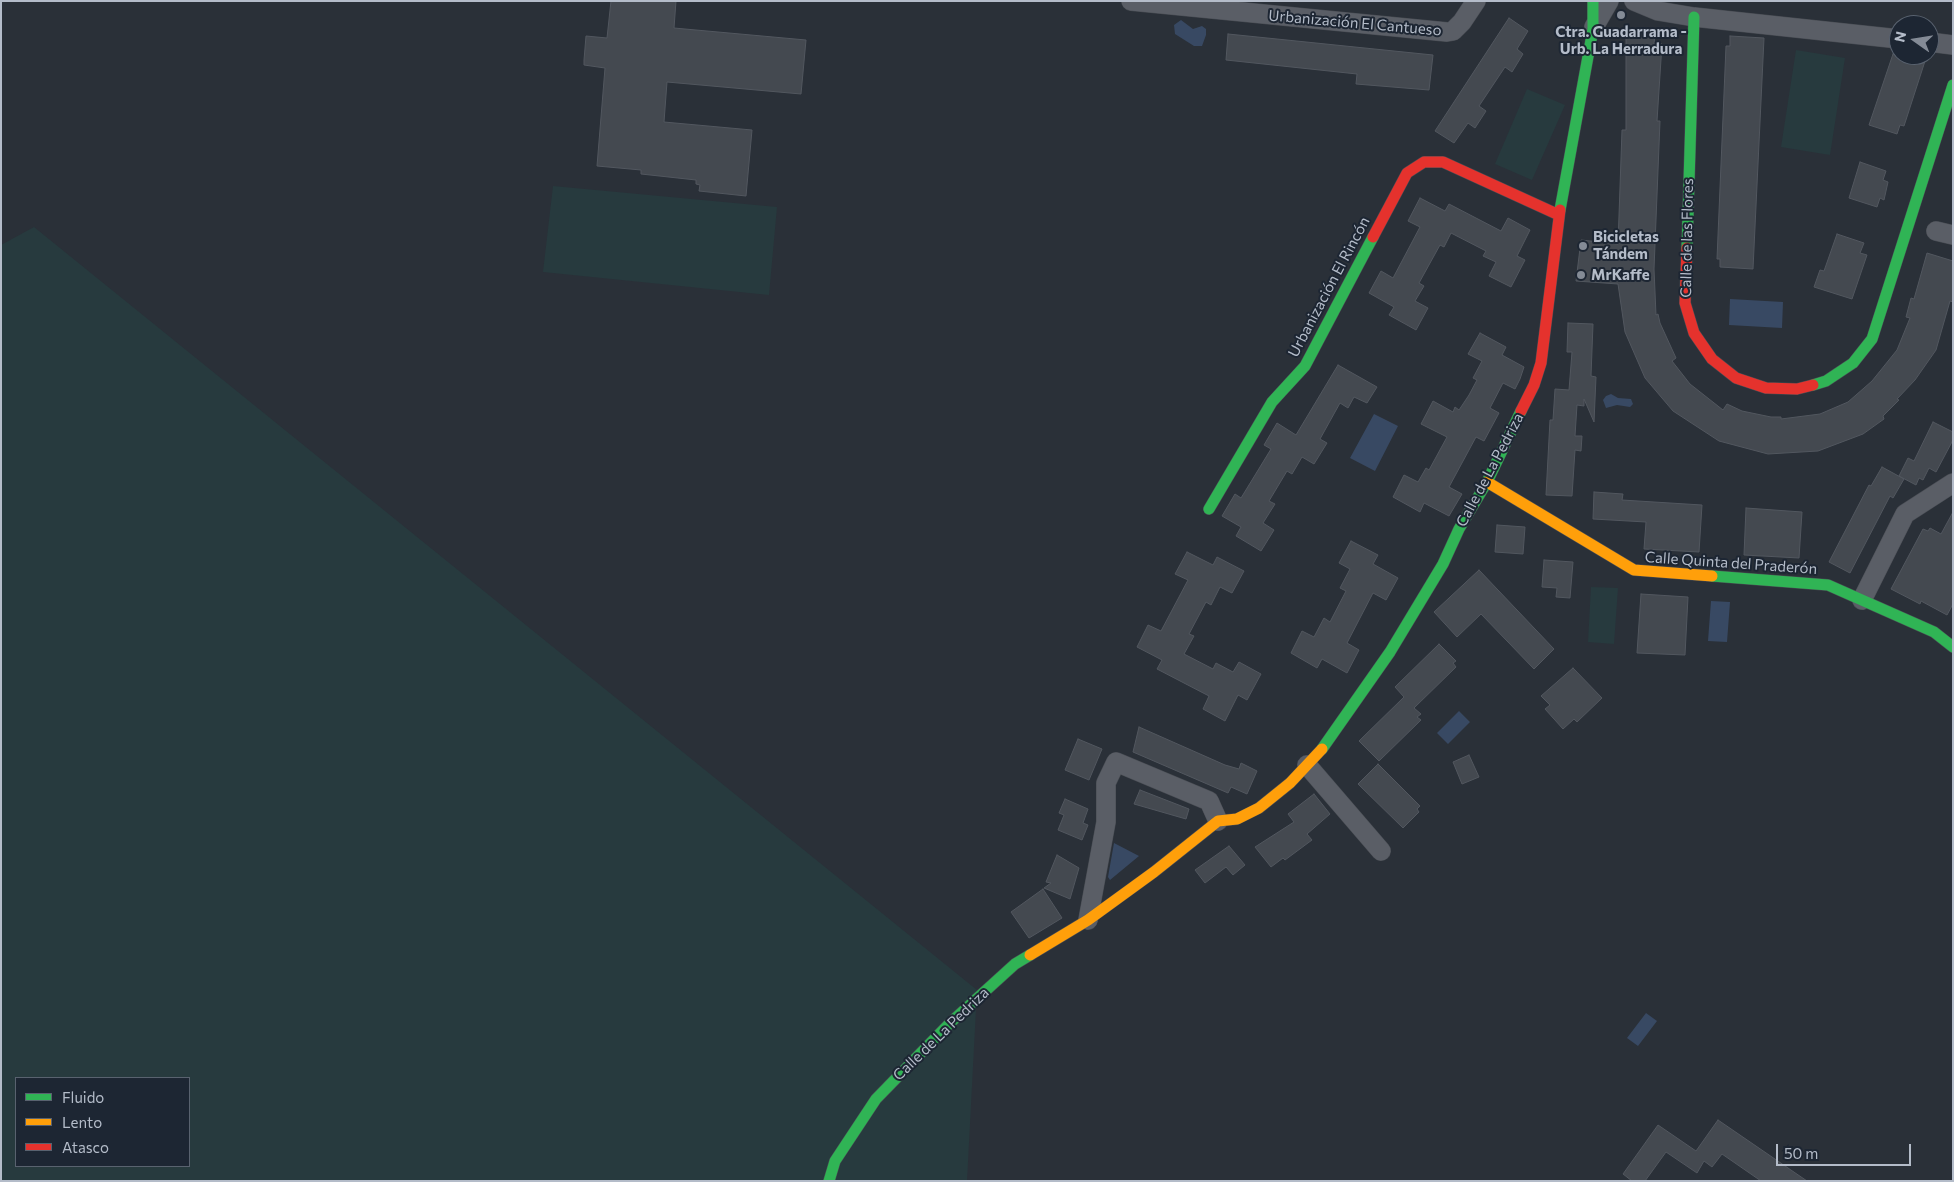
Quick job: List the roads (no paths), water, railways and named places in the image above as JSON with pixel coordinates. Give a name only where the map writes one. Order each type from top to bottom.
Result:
[{"type":"street","name":"Urbanización El Cantueso","points":[[1131,1],[1447,32],[1453,31],[1462,22],[1476,1]]},
{"type":"street","name":"Calle de La Pedriza","points":[[829,1181],[835,1161],[876,1099],[950,1023],[1015,964],[1088,920],[1154,872],[1218,821],[1237,819],[1259,808],[1307,765],[1344,720],[1390,652],[1443,564],[1459,529],[1487,482],[1534,385],[1541,363],[1560,215],[1593,29],[1593,1]]},
{"type":"street","name":"Calle de La Pedriza","points":[[1593,29],[1609,1]]},
{"type":"street","points":[[1634,1],[1658,11],[1694,17],[1889,38]]},
{"type":"street","name":"Calle de las Flores","points":[[1694,17],[1685,303],[1694,333],[1712,358],[1736,378],[1766,388],[1797,389],[1826,381],[1852,364],[1872,339],[1953,85]]},
{"type":"street","points":[[1939,43],[1953,45]]},
{"type":"street","name":"Urbanización El Rincón","points":[[1208,509],[1272,402],[1305,366],[1407,173],[1424,162],[1442,162],[1560,215]]},
{"type":"street","name":"Calle Quinta del Praderón","points":[[1487,482],[1634,570],[1828,584],[1934,632],[1953,647]]},
{"type":"street","points":[[1862,600],[1905,514],[1953,483]]},
{"type":"street","points":[[1088,920],[1106,822],[1106,783],[1116,762],[1209,801],[1218,821]]},
{"type":"street","points":[[1307,765],[1381,851]]},
{"type":"water","points":[[1181,20],[1193,29],[1202,26],[1206,29],[1202,46],[1194,46],[1175,34],[1174,25]]},
{"type":"water","points":[[1730,299],[1783,302],[1782,328],[1729,325]]},
{"type":"water","points":[[1611,394],[1618,398],[1631,399],[1633,404],[1630,407],[1617,405],[1606,408],[1603,400]]},
{"type":"water","points":[[1374,414],[1398,426],[1375,471],[1350,458]]},
{"type":"water","points":[[1711,601],[1730,602],[1727,642],[1708,641]]},
{"type":"water","points":[[1459,711],[1470,722],[1448,744],[1437,733]]},
{"type":"water","points":[[1114,843],[1139,856],[1110,880],[1108,877]]},
{"type":"water","points":[[1646,1013],[1657,1021],[1638,1046],[1627,1038]]},
{"type":"place","name":"Ctra. Guadarrama - Urb. La Herradura","points":[[1621,15]]},
{"type":"place","name":"Bicicletas Tándem","points":[[1583,246]]},
{"type":"place","name":"MrKaffe","points":[[1581,275]]}]
